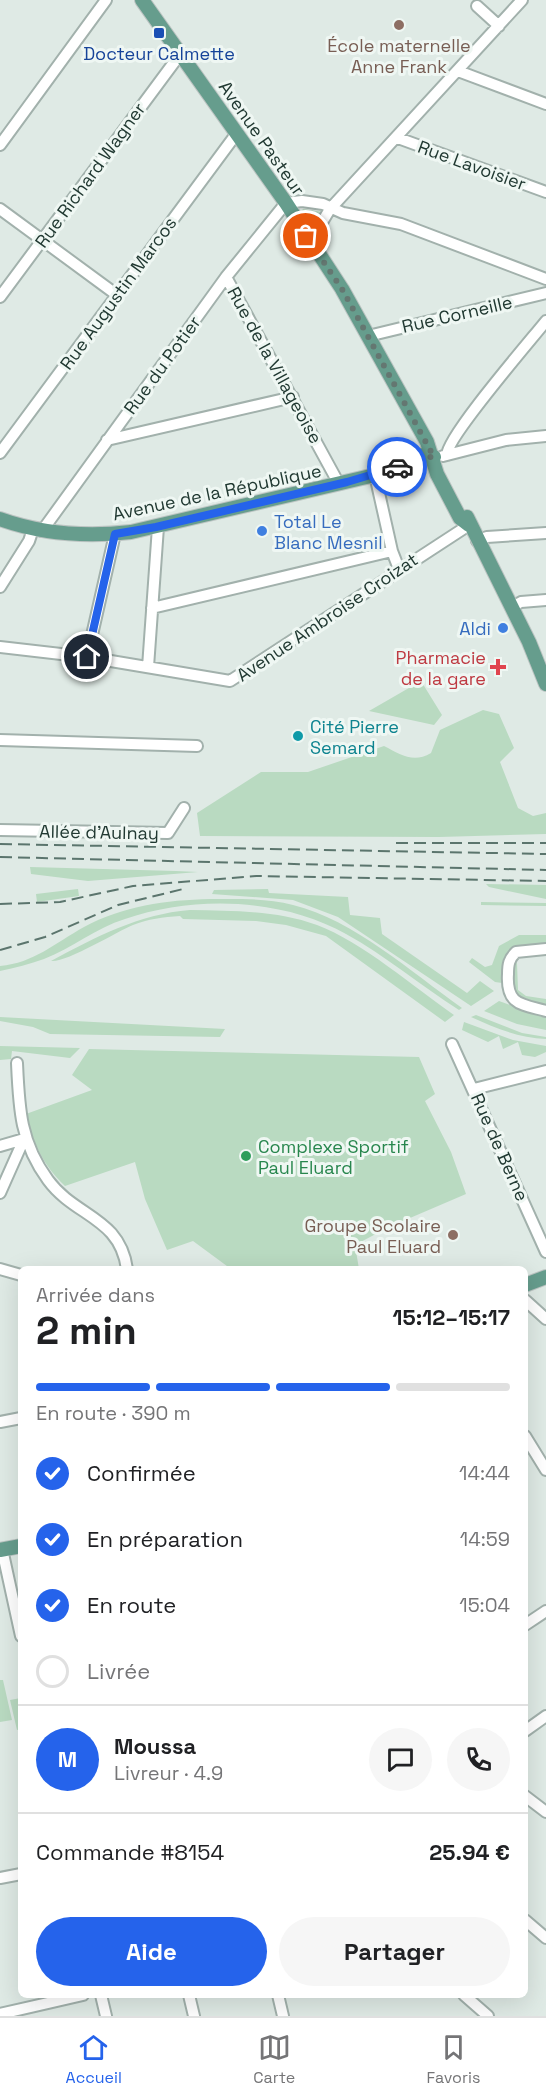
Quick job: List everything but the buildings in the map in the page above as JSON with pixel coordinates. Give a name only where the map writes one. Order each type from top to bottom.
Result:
[{"type":"main road","name":"Avenue Pasteur","points":[[142,0],[286,203],[342,289],[467,515],[469,525],[543,668],[546,684]]},
{"type":"main road","name":"Avenue de la République","points":[[0,519],[38,530],[78,535],[115,534],[158,527],[375,475],[404,464],[425,463],[437,459]]},
{"type":"main road","points":[[528,1284],[546,1277]]},
{"type":"main road","points":[[1,1550],[18,1547]]},
{"type":"street","points":[[0,145],[106,0]]},
{"type":"street","points":[[321,224],[330,209],[398,138],[520,3]]},
{"type":"street","points":[[477,6],[499,26]]},
{"type":"street","name":"Rue Richard Wagner","points":[[0,297],[181,53]]},
{"type":"street","points":[[458,71],[546,104]]},
{"type":"street","name":"Rue Augustin Marcos","points":[[0,453],[237,133]]},
{"type":"street","name":"Rue Lavoisier","points":[[398,138],[546,192]]},
{"type":"street","points":[[286,203],[302,201],[323,204],[330,209],[401,224],[546,279]]},
{"type":"street","name":"Rue du Potier","points":[[0,587],[29,541],[107,440],[226,277],[286,203]]},
{"type":"street","points":[[0,209],[117,295]]},
{"type":"street","name":"Rue de la Villageoise","points":[[226,277],[339,484]]},
{"type":"street","name":"Rue Corneille","points":[[368,336],[546,293]]},
{"type":"street","points":[[437,459],[546,321]]},
{"type":"street","points":[[107,440],[293,396]]},
{"type":"street","points":[[437,459],[506,440],[546,436]]},
{"type":"street","points":[[375,475],[392,551],[399,569]]},
{"type":"street","name":"Avenue Ambroise Croizat","points":[[0,646],[87,657],[226,682],[235,680],[399,569],[469,525]]},
{"type":"street","points":[[148,668],[158,527]]},
{"type":"street","points":[[477,541],[487,537],[546,533]]},
{"type":"street","points":[[87,657],[115,534]]},
{"type":"street","points":[[152,608],[392,551]]},
{"type":"street","points":[[512,607],[521,602],[546,600]]},
{"type":"street","points":[[0,740],[196,746]]},
{"type":"street","name":"Allée d'Aulnay","points":[[0,830],[168,833],[184,808]]},
{"type":"street","points":[[546,949],[516,952],[508,964],[507,987],[510,996],[519,1003],[546,1011]]},
{"type":"street","name":"Rue de Berne","points":[[452,1044],[546,1252]]},
{"type":"street","points":[[17,1062],[19,1110],[24,1139],[47,1180],[59,1192],[110,1229],[125,1253],[127,1266]]},
{"type":"street","points":[[474,1089],[546,1071]]},
{"type":"street","points":[[0,1146],[24,1139]]},
{"type":"street","points":[[0,1193],[24,1139]]},
{"type":"street","points":[[0,1269],[18,1274]]},
{"type":"street","points":[[528,1303],[546,1319]]},
{"type":"street","points":[[0,1422],[18,1419]]},
{"type":"street","points":[[528,1441],[546,1470]]},
{"type":"street","points":[[1,1550],[18,1623]]},
{"type":"street","points":[[528,1623],[546,1611]]},
{"type":"street","points":[[528,1729],[546,1716]]},
{"type":"street","points":[[528,1798],[546,1812]]},
{"type":"street","points":[[0,1878],[18,1875]]},
{"type":"street","points":[[528,1923],[546,1938]]},
{"type":"street","points":[[102,1998],[106,2016]]},
{"type":"street","points":[[190,1998],[194,2016]]},
{"type":"street","points":[[279,1998],[283,2016]]},
{"type":"street","points":[[467,1998],[488,2016]]},
{"type":"street","points":[[0,2014],[49,1999]]},
{"type":"green space","points":[[303,209],[323,212],[320,227],[314,232],[300,213]]},
{"type":"green space","points":[[421,681],[442,715],[434,725],[369,711]]},
{"type":"green space","points":[[483,710],[499,714],[514,748],[500,762],[518,808],[533,816],[546,813],[546,834],[439,837],[200,836],[197,813],[261,772],[308,772],[384,746],[401,755],[418,758],[431,753],[440,730]]},
{"type":"green space","points":[[30,867],[198,872],[88,881],[31,874]]},
{"type":"green space","points":[[486,884],[546,885],[546,899],[489,887]]},
{"type":"green space","points":[[78,889],[79,896],[37,902],[36,894]]},
{"type":"green space","points":[[268,889],[269,893],[348,897],[350,915],[380,918],[382,934],[467,993],[480,981],[494,991],[471,1006],[338,917],[293,900],[212,894],[214,890]]},
{"type":"green space","points":[[210,899],[272,901],[316,912],[360,935],[462,1008],[459,1010],[375,952],[321,922],[295,913],[238,904],[180,906],[152,911],[114,923],[44,959],[0,971],[0,966],[34,957],[84,927],[114,914],[161,903]]},
{"type":"green space","points":[[481,902],[546,903],[546,906],[481,905]]},
{"type":"green space","points":[[190,910],[270,914],[317,925],[352,942],[454,1015],[445,1022],[326,936],[286,925],[256,921],[183,919],[180,916],[162,918],[133,925],[68,957],[51,961],[118,928],[153,916]]},
{"type":"green space","points":[[519,935],[546,935],[546,944],[525,945],[512,951],[508,956],[502,983],[495,982],[469,962],[472,958],[485,967],[492,965],[499,946]]},
{"type":"green space","points":[[517,963],[518,990],[526,996],[546,999],[546,1006],[517,995],[512,980],[514,964]]},
{"type":"green space","points":[[499,1001],[546,1018],[546,1030],[517,1024],[484,1011]]},
{"type":"green space","points":[[476,1015],[522,1033],[546,1037],[546,1039],[507,1032],[471,1017]]},
{"type":"green space","points":[[0,1017],[225,1029],[220,1037],[50,1034],[33,1027],[0,1021]]},
{"type":"green space","points":[[464,1022],[513,1040],[546,1046],[546,1052],[535,1057],[522,1055],[518,1042],[503,1049],[499,1036],[488,1042],[462,1030]]},
{"type":"green space","points":[[0,1046],[80,1048],[70,1058],[12,1051],[11,1059],[0,1060]]},
{"type":"green space","name":"Complexe Sportif Paul Eluard","points":[[89,1049],[419,1057],[435,1094],[425,1101],[451,1152],[466,1194],[389,1227],[355,1245],[358,1266],[227,1266],[193,1241],[167,1250],[145,1199],[135,1162],[65,1186],[45,1162],[32,1135],[26,1114],[92,1090],[72,1075]]},
{"type":"green space","points":[[0,1680],[3,1680],[12,1720],[0,1722]]},
{"type":"green space","points":[[18,1699],[18,1730],[17,1730],[10,1700]]},
{"type":"railway","points":[[396,843],[546,843]]},
{"type":"railway","points":[[0,844],[546,854]]},
{"type":"railway","points":[[0,857],[546,870]]},
{"type":"railway","points":[[0,904],[60,902],[133,886],[256,876],[546,881]]},
{"type":"railway","points":[[0,950],[45,937],[118,905],[183,889]]},
{"type":"way so far","points":[[306,236],[342,289],[434,457],[423,455],[397,467]]},
{"type":"place","name":"École maternelle Anne Frank","points":[[399,25]]},
{"type":"place","name":"Docteur Calmette","points":[[159,33]]},
{"type":"place","name":"Total Le Blanc Mesnil","points":[[262,531]]},
{"type":"place","name":"Aldi","points":[[503,628]]},
{"type":"place","name":"Pharmacie de la gare","points":[[498,667]]},
{"type":"place","name":"Cité Pierre Semard","points":[[298,736]]},
{"type":"place","name":"Complexe Sportif Paul Eluard","points":[[246,1156]]},
{"type":"place","name":"Groupe Scolaire Paul Eluard","points":[[453,1235]]},
{"type":"route","points":[[87,657],[115,534],[156,527],[347,482],[397,467]]}]
